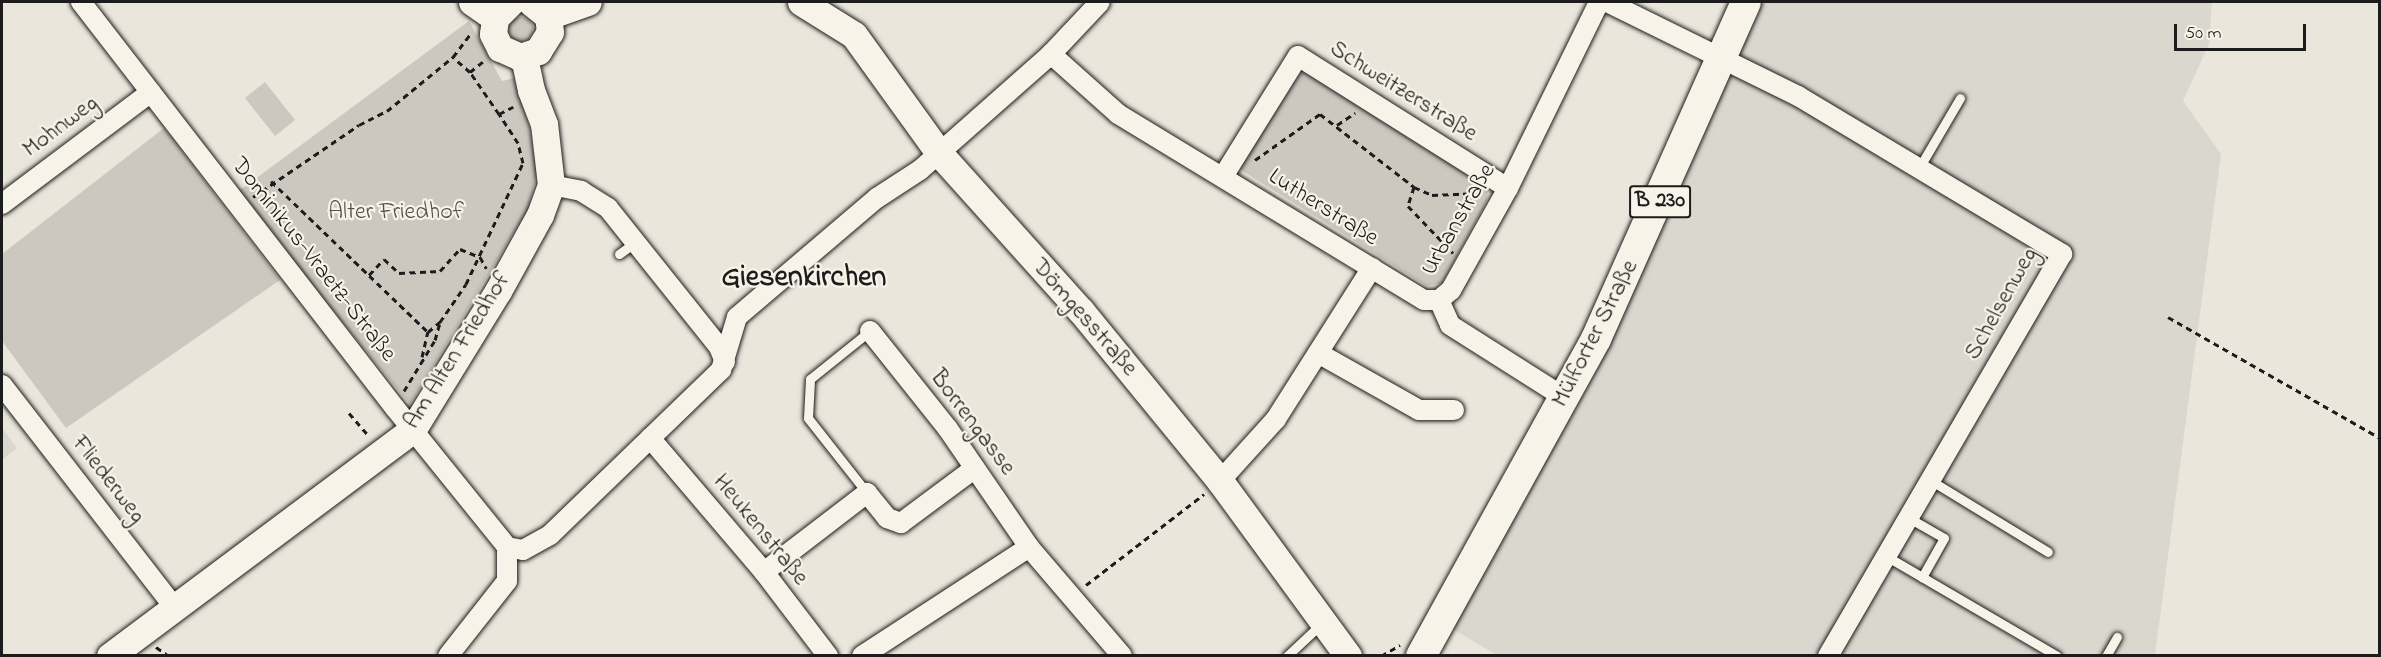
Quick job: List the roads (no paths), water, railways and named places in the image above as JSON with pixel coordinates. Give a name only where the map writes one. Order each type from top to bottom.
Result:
[{"type":"main road","points":[[489,11],[493,34],[500,48],[524,57],[538,51],[548,39],[539,9],[588,2]]},
{"type":"main road","name":"Dömgesstraße","points":[[801,2],[854,35],[929,161],[1081,311],[1220,481],[1348,656]]},
{"type":"main road","name":"Mülforter Straße","points":[[1412,649],[1565,398],[1625,278],[1746,2]]},
{"type":"main road","name":"Am Alten Friedhof","points":[[110,656],[413,429],[498,291],[540,215],[551,185],[544,124],[531,90],[524,57]]},
{"type":"street","name":"Dominikus-Vraetz-Straße","points":[[81,2],[395,408],[507,547]]},
{"type":"street","name":"Urbanstraße","points":[[1439,300],[1452,290],[1508,188],[1599,2]]},
{"type":"street","name":"Schelsenweg","points":[[1607,2],[1723,56],[1919,168],[2062,254],[1828,656]]},
{"type":"street","points":[[448,656],[507,581],[507,547],[523,550],[541,542],[722,370],[737,317],[877,198],[929,161],[1051,54],[1094,4]]},
{"type":"street","name":"Lutherstraße","points":[[1051,54],[1118,114],[1224,175],[1424,300],[1439,300]]},
{"type":"street","name":"Schweitzerstraße","points":[[1224,175],[1298,56],[1508,188]]},
{"type":"street","name":"Mohnweg","points":[[2,204],[151,92]]},
{"type":"street","points":[[551,185],[581,191],[608,208],[628,245],[719,347],[725,362]]},
{"type":"street","points":[[1220,481],[1276,419],[1372,268]]},
{"type":"street","points":[[1439,300],[1450,325],[1565,398]]},
{"type":"street","name":"Borrengasse","points":[[870,331],[975,468],[1029,547],[1122,656]]},
{"type":"street","points":[[1318,353],[1419,410],[1454,410]]},
{"type":"street","name":"Fliederweg","points":[[2,385],[174,607]]},
{"type":"street","name":"Heukenstraße","points":[[650,438],[764,572],[825,655]]},
{"type":"street","points":[[764,572],[867,493],[887,518],[901,524],[975,468]]},
{"type":"street","points":[[862,656],[1029,547]]},
{"type":"lane","points":[[1919,168],[1960,98]]},
{"type":"lane","points":[[867,493],[808,418],[810,379],[870,331]]},
{"type":"lane","points":[[1930,480],[2048,552]]},
{"type":"lane","points":[[1909,518],[1944,538],[1922,577]]},
{"type":"lane","points":[[1886,556],[2057,656]]},
{"type":"lane","points":[[1287,656],[1323,622]]},
{"type":"lane","points":[[2106,656],[2117,637]]},
{"type":"district","name":"Giesenkirchen","points":[[804,278]]},
{"type":"park label","name":"Alter Friedhof","points":[[396,213]]}]
